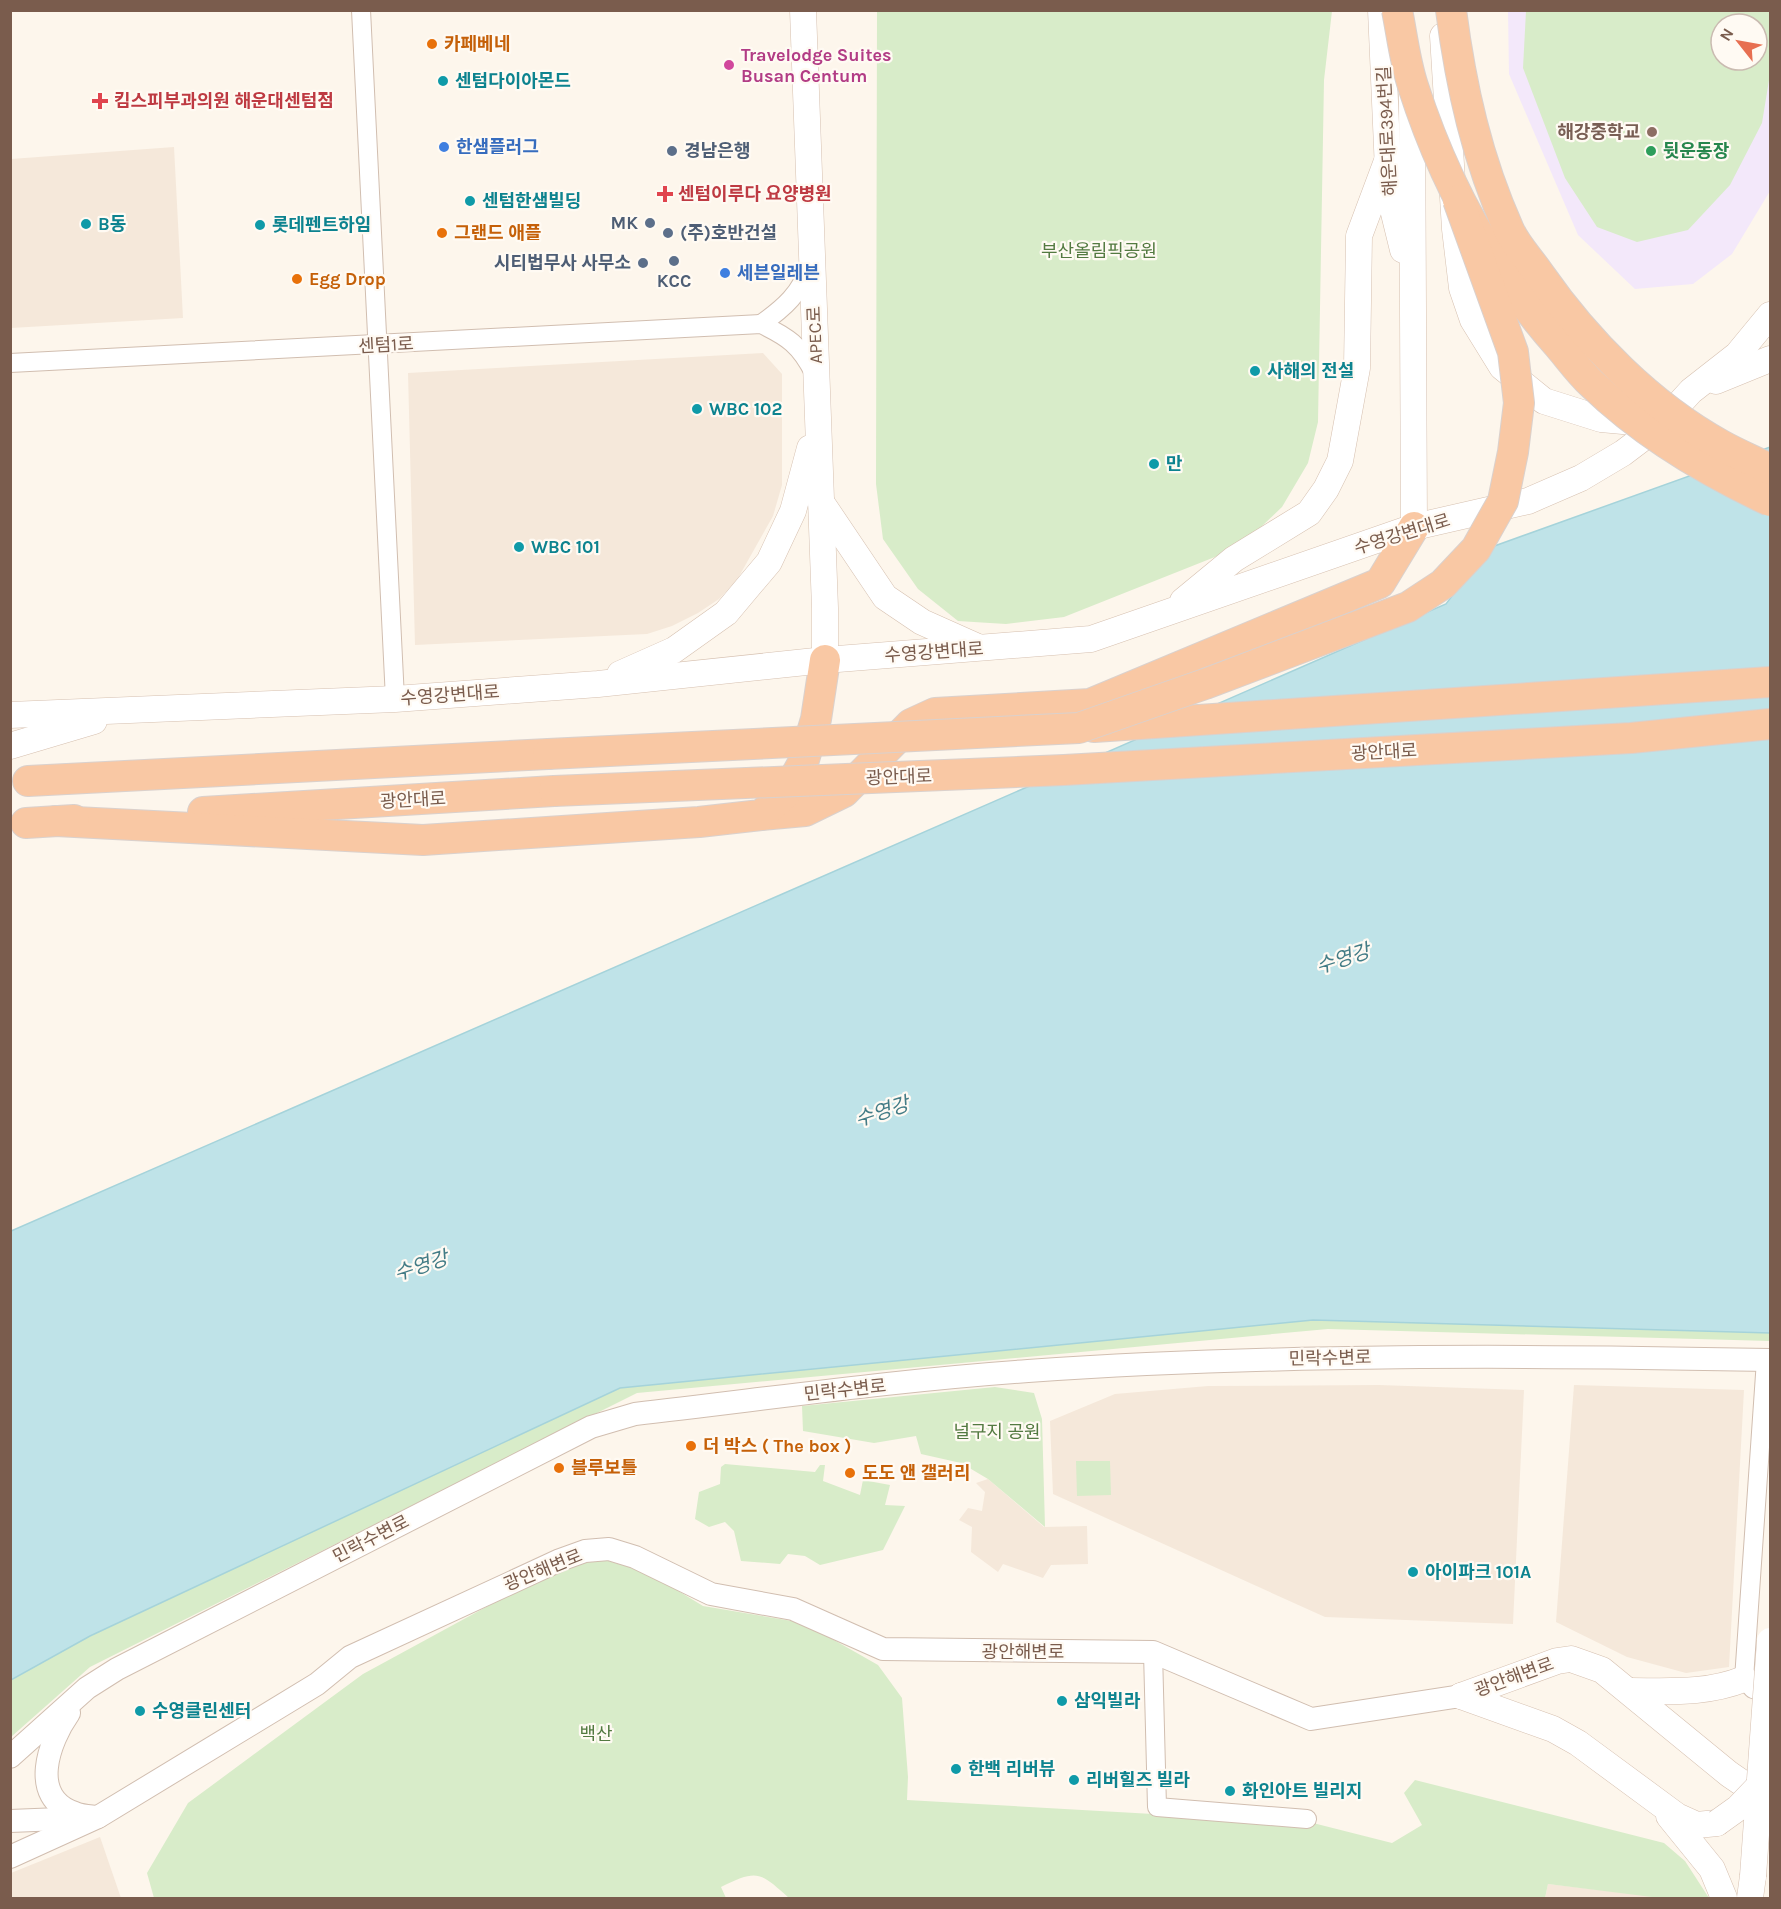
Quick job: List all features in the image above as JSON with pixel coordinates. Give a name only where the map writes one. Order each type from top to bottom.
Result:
[{"type":"highway","points":[[1079,728],[1205,684],[1408,607],[1443,584],[1476,549],[1503,501],[1514,452],[1519,403],[1513,352],[1458,200],[1412,84],[1397,10]]},
{"type":"highway","points":[[1451,10],[1458,63],[1479,154],[1510,232],[1559,302],[1605,354],[1663,406],[1720,445],[1770,469]]},
{"type":"highway","points":[[1458,200],[1490,258],[1535,319],[1592,384],[1645,427],[1705,466],[1770,501]]},
{"type":"highway","points":[[56,821],[423,840],[699,822],[805,811],[844,792],[911,724],[935,713],[1090,704],[1380,583],[1414,527]]},
{"type":"highway","points":[[761,815],[786,793],[803,763],[816,719],[825,660]]},
{"type":"highway","points":[[28,781],[1079,728],[1770,682]]},
{"type":"highway","name":"광안대로","points":[[26,823],[554,791],[1064,770],[1631,738],[1770,724]]},
{"type":"main road","name":"APEC로","points":[[803,10],[825,660]]},
{"type":"main road","name":"해운대로394번길","points":[[1381,10],[1389,194],[1412,286]]},
{"type":"main road","name":"해운대로394번길","points":[[1412,10],[1414,527]]},
{"type":"main road","name":"해운대로394번길","points":[[1412,286],[1439,10]]},
{"type":"main road","points":[[1439,10],[1455,229],[1462,288],[1473,321],[1502,367],[1544,401],[1601,419],[1660,424]]},
{"type":"main road","points":[[1170,612],[1234,558],[1309,513],[1326,489],[1340,461],[1351,412],[1357,368],[1359,236],[1387,161]]},
{"type":"main road","name":"수영강변대로","points":[[10,715],[395,699],[598,684],[825,660],[1091,639],[1414,527],[1528,501],[1581,478],[1623,453],[1660,424],[1691,392],[1737,355],[1770,315]]},
{"type":"main road","points":[[1691,392],[1770,359]]},
{"type":"main road","points":[[598,684],[674,650],[691,638],[726,613],[770,562],[793,511],[817,421]]},
{"type":"main road","points":[[820,500],[885,597],[922,622],[981,648]]},
{"type":"main road","points":[[10,746],[133,710]]},
{"type":"main road","points":[[1752,1887],[1766,1793],[1770,1641]]},
{"type":"main road","name":"광안해변로","points":[[1461,1696],[1544,1665],[1571,1659],[1602,1670],[1630,1690],[1729,1774],[1766,1793]]},
{"type":"main road","points":[[1630,1690],[1698,1691],[1722,1688],[1744,1679]]},
{"type":"main road","points":[[1461,1696],[1552,1730],[1578,1743],[1659,1804],[1697,1825],[1717,1823],[1738,1808],[1766,1793]]},
{"type":"main road","points":[[1659,1804],[1712,1869],[1724,1899]]},
{"type":"street","points":[[361,10],[395,699]]},
{"type":"street","points":[[812,262],[804,284],[783,308],[761,324],[784,335],[804,352],[816,376]]},
{"type":"street","name":"센텀1로","points":[[10,363],[761,324]]},
{"type":"street","name":"민락수변로","points":[[11,1758],[87,1688],[117,1669],[591,1427],[635,1414],[1025,1371],[1249,1360],[1365,1357],[1768,1360]]},
{"type":"street","points":[[1768,1360],[1744,1679],[1753,1689],[1770,1694]]},
{"type":"street","name":"광안해변로","points":[[10,1821],[98,1817],[317,1684],[350,1657],[560,1560],[585,1551],[609,1549],[635,1557],[711,1594],[793,1609],[883,1649],[1153,1652],[1311,1719],[1461,1696]]},
{"type":"street","points":[[1153,1652],[1157,1807],[1307,1819]]},
{"type":"street","points":[[87,1688],[52,1742],[47,1760],[47,1783],[56,1802],[74,1813],[98,1817]]},
{"type":"street","points":[[10,1857],[98,1817]]},
{"type":"shaded area","name":"뒷운동장","points":[[1508,11],[1770,11],[1770,191],[1732,254],[1693,284],[1635,289],[1578,235],[1509,74]]},
{"type":"shaded area","points":[[174,147],[183,318],[11,328],[11,159]]},
{"type":"shaded area","points":[[763,353],[782,374],[782,485],[773,516],[737,580],[719,599],[672,626],[647,634],[415,645],[408,373]]},
{"type":"shaded area","points":[[1379,1385],[1524,1390],[1513,1624],[1325,1617],[1053,1494],[1050,1421],[1115,1394],[1208,1386]]},
{"type":"shaded area","points":[[1574,1385],[1744,1390],[1729,1667],[1686,1673],[1627,1657],[1556,1622]]},
{"type":"shaded area","points":[[988,1479],[1044,1527],[1087,1526],[1088,1564],[1051,1565],[1043,1578],[1003,1564],[998,1572],[971,1552],[972,1527],[959,1520],[968,1508],[982,1511],[985,1492],[976,1483]]},
{"type":"shaded area","points":[[100,1837],[121,1898],[11,1898],[11,1873]]},
{"type":"shaded area","points":[[1548,1884],[1670,1898],[1545,1898]]},
{"type":"green space","name":"부산올림픽공원","points":[[877,11],[1332,11],[1324,80],[1318,422],[1308,463],[1282,507],[1240,547],[1064,617],[1006,624],[958,621],[918,589],[883,539],[876,484]]},
{"type":"green space","name":"뒷운동장","points":[[1526,11],[1770,11],[1770,74],[1762,123],[1730,185],[1688,230],[1637,242],[1597,227],[1565,178],[1523,68]]},
{"type":"green space","points":[[1770,1304],[1770,1341],[1328,1329],[637,1393],[90,1667],[11,1737],[11,1654],[613,1364],[967,1326]]},
{"type":"green space","name":"널구지 공원","points":[[995,1387],[1034,1393],[1042,1419],[1045,1527],[988,1479],[961,1463],[921,1454],[916,1436],[874,1443],[803,1431],[802,1406]]},
{"type":"green space","points":[[1076,1461],[1110,1461],[1111,1495],[1077,1496]]},
{"type":"green space","points":[[725,1464],[815,1472],[820,1465],[825,1465],[823,1481],[860,1495],[863,1480],[890,1485],[885,1505],[905,1506],[883,1550],[820,1565],[805,1556],[788,1554],[780,1564],[741,1561],[734,1531],[725,1522],[709,1527],[695,1519],[699,1492],[720,1484],[721,1467]]},
{"type":"green space","name":"백산","points":[[595,1557],[649,1573],[703,1606],[804,1623],[878,1665],[902,1698],[908,1777],[907,1800],[1313,1823],[1392,1843],[1422,1825],[1404,1793],[1415,1780],[1664,1843],[1685,1861],[1709,1898],[1660,1898],[1548,1884],[1545,1898],[789,1898],[764,1878],[751,1876],[743,1877],[721,1887],[726,1898],[154,1898],[147,1873],[188,1803],[363,1674],[534,1581]]},
{"type":"water","name":"수영강","points":[[1770,447],[1770,1333],[1313,1320],[620,1388],[90,1636],[11,1680],[11,1231],[1446,604],[1465,579],[1461,558]]},
{"type":"place","name":"카페베네","points":[[432,44]]},
{"type":"place","name":"Travelodge Suites Busan Centum","points":[[729,65]]},
{"type":"place","name":"센텀다이아몬드","points":[[443,81]]},
{"type":"place","name":"킴스피부과의원 해운대센텀점","points":[[100,101]]},
{"type":"place","name":"해강중학교","points":[[1652,132]]},
{"type":"place","name":"한샘플러그","points":[[444,147]]},
{"type":"place","name":"경남은행","points":[[672,151]]},
{"type":"place","name":"뒷운동장","points":[[1651,151]]},
{"type":"place","name":"센텀이루다 요양병원","points":[[665,194]]},
{"type":"place","name":"센텀한샘빌딩","points":[[470,201]]},
{"type":"place","name":"MK","points":[[650,223]]},
{"type":"place","name":"B동","points":[[86,224]]},
{"type":"place","name":"롯데펜트하임","points":[[260,225]]},
{"type":"place","name":"그랜드 애플","points":[[442,233]]},
{"type":"place","name":"(주)호반건설","points":[[668,233]]},
{"type":"place","name":"KCC","points":[[674,261]]},
{"type":"place","name":"시티법무사 사무소","points":[[643,263]]},
{"type":"place","name":"세븐일레븐","points":[[725,273]]},
{"type":"place","name":"Egg Drop","points":[[297,279]]},
{"type":"place","name":"사해의 전설","points":[[1255,371]]},
{"type":"place","name":"WBC 102","points":[[697,409]]},
{"type":"place","name":"만","points":[[1154,464]]},
{"type":"place","name":"WBC 101","points":[[519,547]]},
{"type":"place","name":"더 박스 ( The box )","points":[[691,1446]]},
{"type":"place","name":"블루보틀","points":[[559,1468]]},
{"type":"place","name":"도도 앤 갤러리","points":[[850,1473]]},
{"type":"place","name":"아이파크 101A","points":[[1413,1572]]},
{"type":"place","name":"삼익빌라","points":[[1062,1701]]},
{"type":"place","name":"수영클린센터","points":[[140,1711]]},
{"type":"place","name":"한백 리버뷰","points":[[956,1769]]},
{"type":"place","name":"리버힐즈 빌라","points":[[1074,1780]]},
{"type":"place","name":"화인아트 빌리지","points":[[1230,1791]]}]
